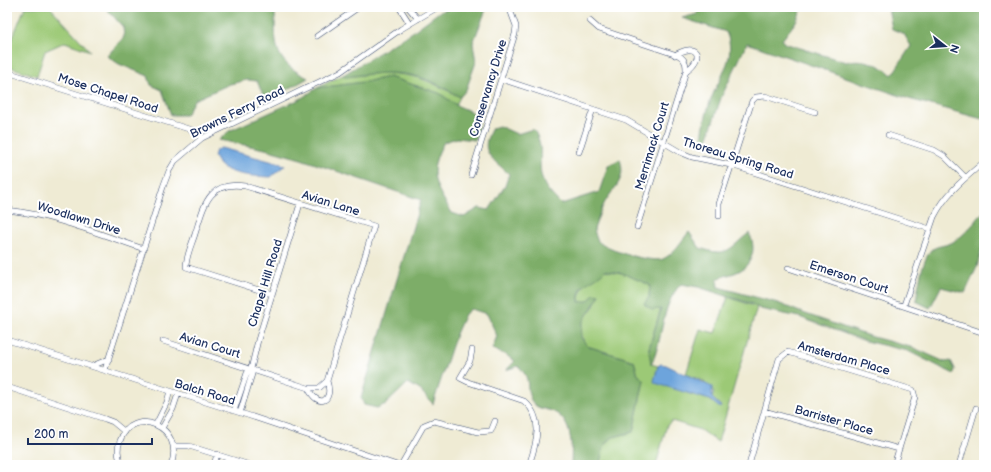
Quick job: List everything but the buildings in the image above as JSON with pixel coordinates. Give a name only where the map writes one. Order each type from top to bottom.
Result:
[{"type":"street","points":[[316,36],[359,7]]},
{"type":"street","points":[[399,7],[410,24]]},
{"type":"street","points":[[408,7],[418,19]]},
{"type":"street","name":"Browns Ferry Road","points":[[105,370],[169,171],[175,161],[202,138],[340,72],[410,24],[438,7]]},
{"type":"street","name":"Conservancy Drive","points":[[471,175],[515,34],[516,26],[509,7]]},
{"type":"street","points":[[590,21],[599,28],[684,59],[686,71]]},
{"type":"street","name":"Merrimack Court","points":[[637,227],[686,71],[695,64],[697,57],[692,50],[686,49],[675,55]]},
{"type":"street","name":"Mose Chapel Road","points":[[7,72],[195,131],[202,138]]},
{"type":"street","name":"Thoreau Spring Road","points":[[501,79],[630,121],[663,143],[692,157],[732,165],[930,229]]},
{"type":"street","points":[[719,216],[719,204],[750,107],[756,97],[765,96],[815,112]]},
{"type":"street","points":[[579,152],[592,109]]},
{"type":"street","points":[[888,135],[934,150],[944,156],[965,177]]},
{"type":"street","points":[[904,305],[930,229],[940,205],[965,177],[984,162]]},
{"type":"street","name":"Avian Lane","points":[[272,294],[186,267],[204,207],[214,191],[230,185],[245,186],[374,226],[327,380]]},
{"type":"street","name":"Chapel Hill Road","points":[[237,412],[247,373],[251,369],[272,294],[300,204]]},
{"type":"street","name":"Woodlawn Drive","points":[[7,210],[26,212],[144,249]]},
{"type":"street","name":"Emerson Court","points":[[788,268],[904,305],[984,333]]},
{"type":"street","name":"Balch Road","points":[[7,340],[237,412],[397,465]]},
{"type":"street","name":"Avian Court","points":[[163,341],[251,369]]},
{"type":"street","points":[[472,350],[470,360],[460,378],[524,401],[530,407],[536,419],[538,429],[529,465]]},
{"type":"street","name":"Amsterdam Place","points":[[749,465],[779,358],[784,353],[791,353],[913,390],[915,397],[894,465]]},
{"type":"street","points":[[92,366],[109,359]]},
{"type":"street","points":[[251,369],[308,388],[319,388],[327,380],[330,388],[329,395],[327,399],[321,401],[316,400],[308,388]]},
{"type":"street","points":[[7,387],[113,422],[125,432]]},
{"type":"street","points":[[156,424],[167,402],[170,391]]},
{"type":"street","points":[[162,428],[173,409],[178,394]]},
{"type":"street","points":[[959,465],[976,408]]},
{"type":"street","name":"Barrister Place","points":[[764,411],[899,449]]},
{"type":"street","points":[[401,465],[424,425],[427,423],[434,421],[478,432],[491,431],[494,421]]},
{"type":"street","points":[[122,465],[118,450],[119,443],[125,432],[137,424],[147,423],[156,424],[170,437],[174,446],[171,465]]},
{"type":"street","points":[[174,446],[189,446],[250,465]]},
{"type":"street","points":[[214,465],[217,454]]},
{"type":"green space","points":[[25,7],[50,7],[90,51],[65,42],[45,51],[37,76],[7,66],[7,45],[9,46]]},
{"type":"green space","points":[[105,7],[275,7],[276,40],[281,57],[296,71],[308,78],[271,99],[263,95],[257,81],[247,80],[230,84],[194,100],[186,115],[171,115],[162,90],[151,85],[148,76],[119,64],[107,56],[124,37],[123,27]]},
{"type":"green space","points":[[454,7],[487,7],[473,43],[476,62],[466,90],[460,97],[443,87],[411,75],[389,73],[346,77],[343,75],[411,33],[439,12]]},
{"type":"green space","points":[[699,7],[803,7],[795,23],[782,40],[784,43],[846,62],[858,60],[870,62],[892,75],[911,46],[904,34],[892,29],[888,7],[984,7],[984,117],[982,119],[909,99],[747,43],[721,98],[705,146],[701,145],[708,107],[713,93],[726,68],[730,51],[726,32],[682,18],[697,14]]},
{"type":"green space","points":[[380,73],[404,75],[422,79],[460,97],[456,105],[439,93],[389,77],[317,88],[343,75],[346,77]]},
{"type":"green space","points":[[389,77],[439,93],[456,105],[472,112],[479,122],[475,140],[457,138],[444,142],[435,163],[434,171],[437,187],[452,213],[464,217],[479,208],[489,210],[505,186],[509,174],[492,159],[487,149],[486,143],[492,128],[499,126],[517,134],[533,129],[539,141],[543,182],[561,204],[599,192],[608,166],[620,159],[622,174],[618,184],[603,206],[594,229],[597,240],[603,245],[610,249],[640,258],[658,260],[671,254],[689,232],[700,248],[717,252],[728,250],[749,233],[753,243],[753,248],[749,262],[741,270],[717,279],[718,287],[778,303],[869,336],[914,348],[945,362],[951,361],[955,369],[954,374],[908,351],[865,341],[799,317],[760,309],[752,304],[698,287],[681,284],[669,302],[651,365],[649,348],[661,309],[652,310],[644,304],[649,297],[650,285],[622,273],[605,270],[584,286],[579,295],[579,302],[588,301],[594,294],[600,295],[582,323],[581,337],[587,346],[634,361],[638,375],[644,380],[633,432],[613,437],[605,444],[599,465],[571,465],[571,443],[568,428],[565,422],[554,412],[535,406],[529,395],[527,379],[523,371],[518,366],[506,370],[515,361],[492,349],[497,336],[487,314],[471,309],[465,314],[456,334],[433,404],[420,390],[408,383],[386,404],[377,408],[364,405],[361,398],[421,200],[301,159],[265,149],[219,140],[229,131],[300,99],[317,88]]},
{"type":"green space","points":[[984,211],[984,240],[977,267],[965,293],[941,287],[930,308],[916,301],[922,270],[926,258],[931,250],[950,244],[962,236]]},
{"type":"green space","points":[[604,270],[622,273],[650,285],[649,297],[661,308],[649,348],[651,364],[658,366],[656,373],[662,385],[710,400],[720,408],[721,406],[712,398],[714,392],[703,381],[686,374],[700,329],[715,333],[728,297],[757,307],[718,442],[700,430],[672,421],[667,425],[656,465],[599,465],[605,444],[613,437],[633,432],[644,380],[638,375],[634,361],[587,346],[584,340],[582,334],[582,324],[595,305],[588,301],[579,302],[581,291],[587,283]]},
{"type":"water","points":[[221,148],[285,165],[271,177],[238,174],[223,168],[218,163],[214,156],[216,150]]},
{"type":"water","points":[[661,364],[712,387],[712,398],[721,407],[720,408],[710,400],[655,383],[654,381],[658,366]]}]
